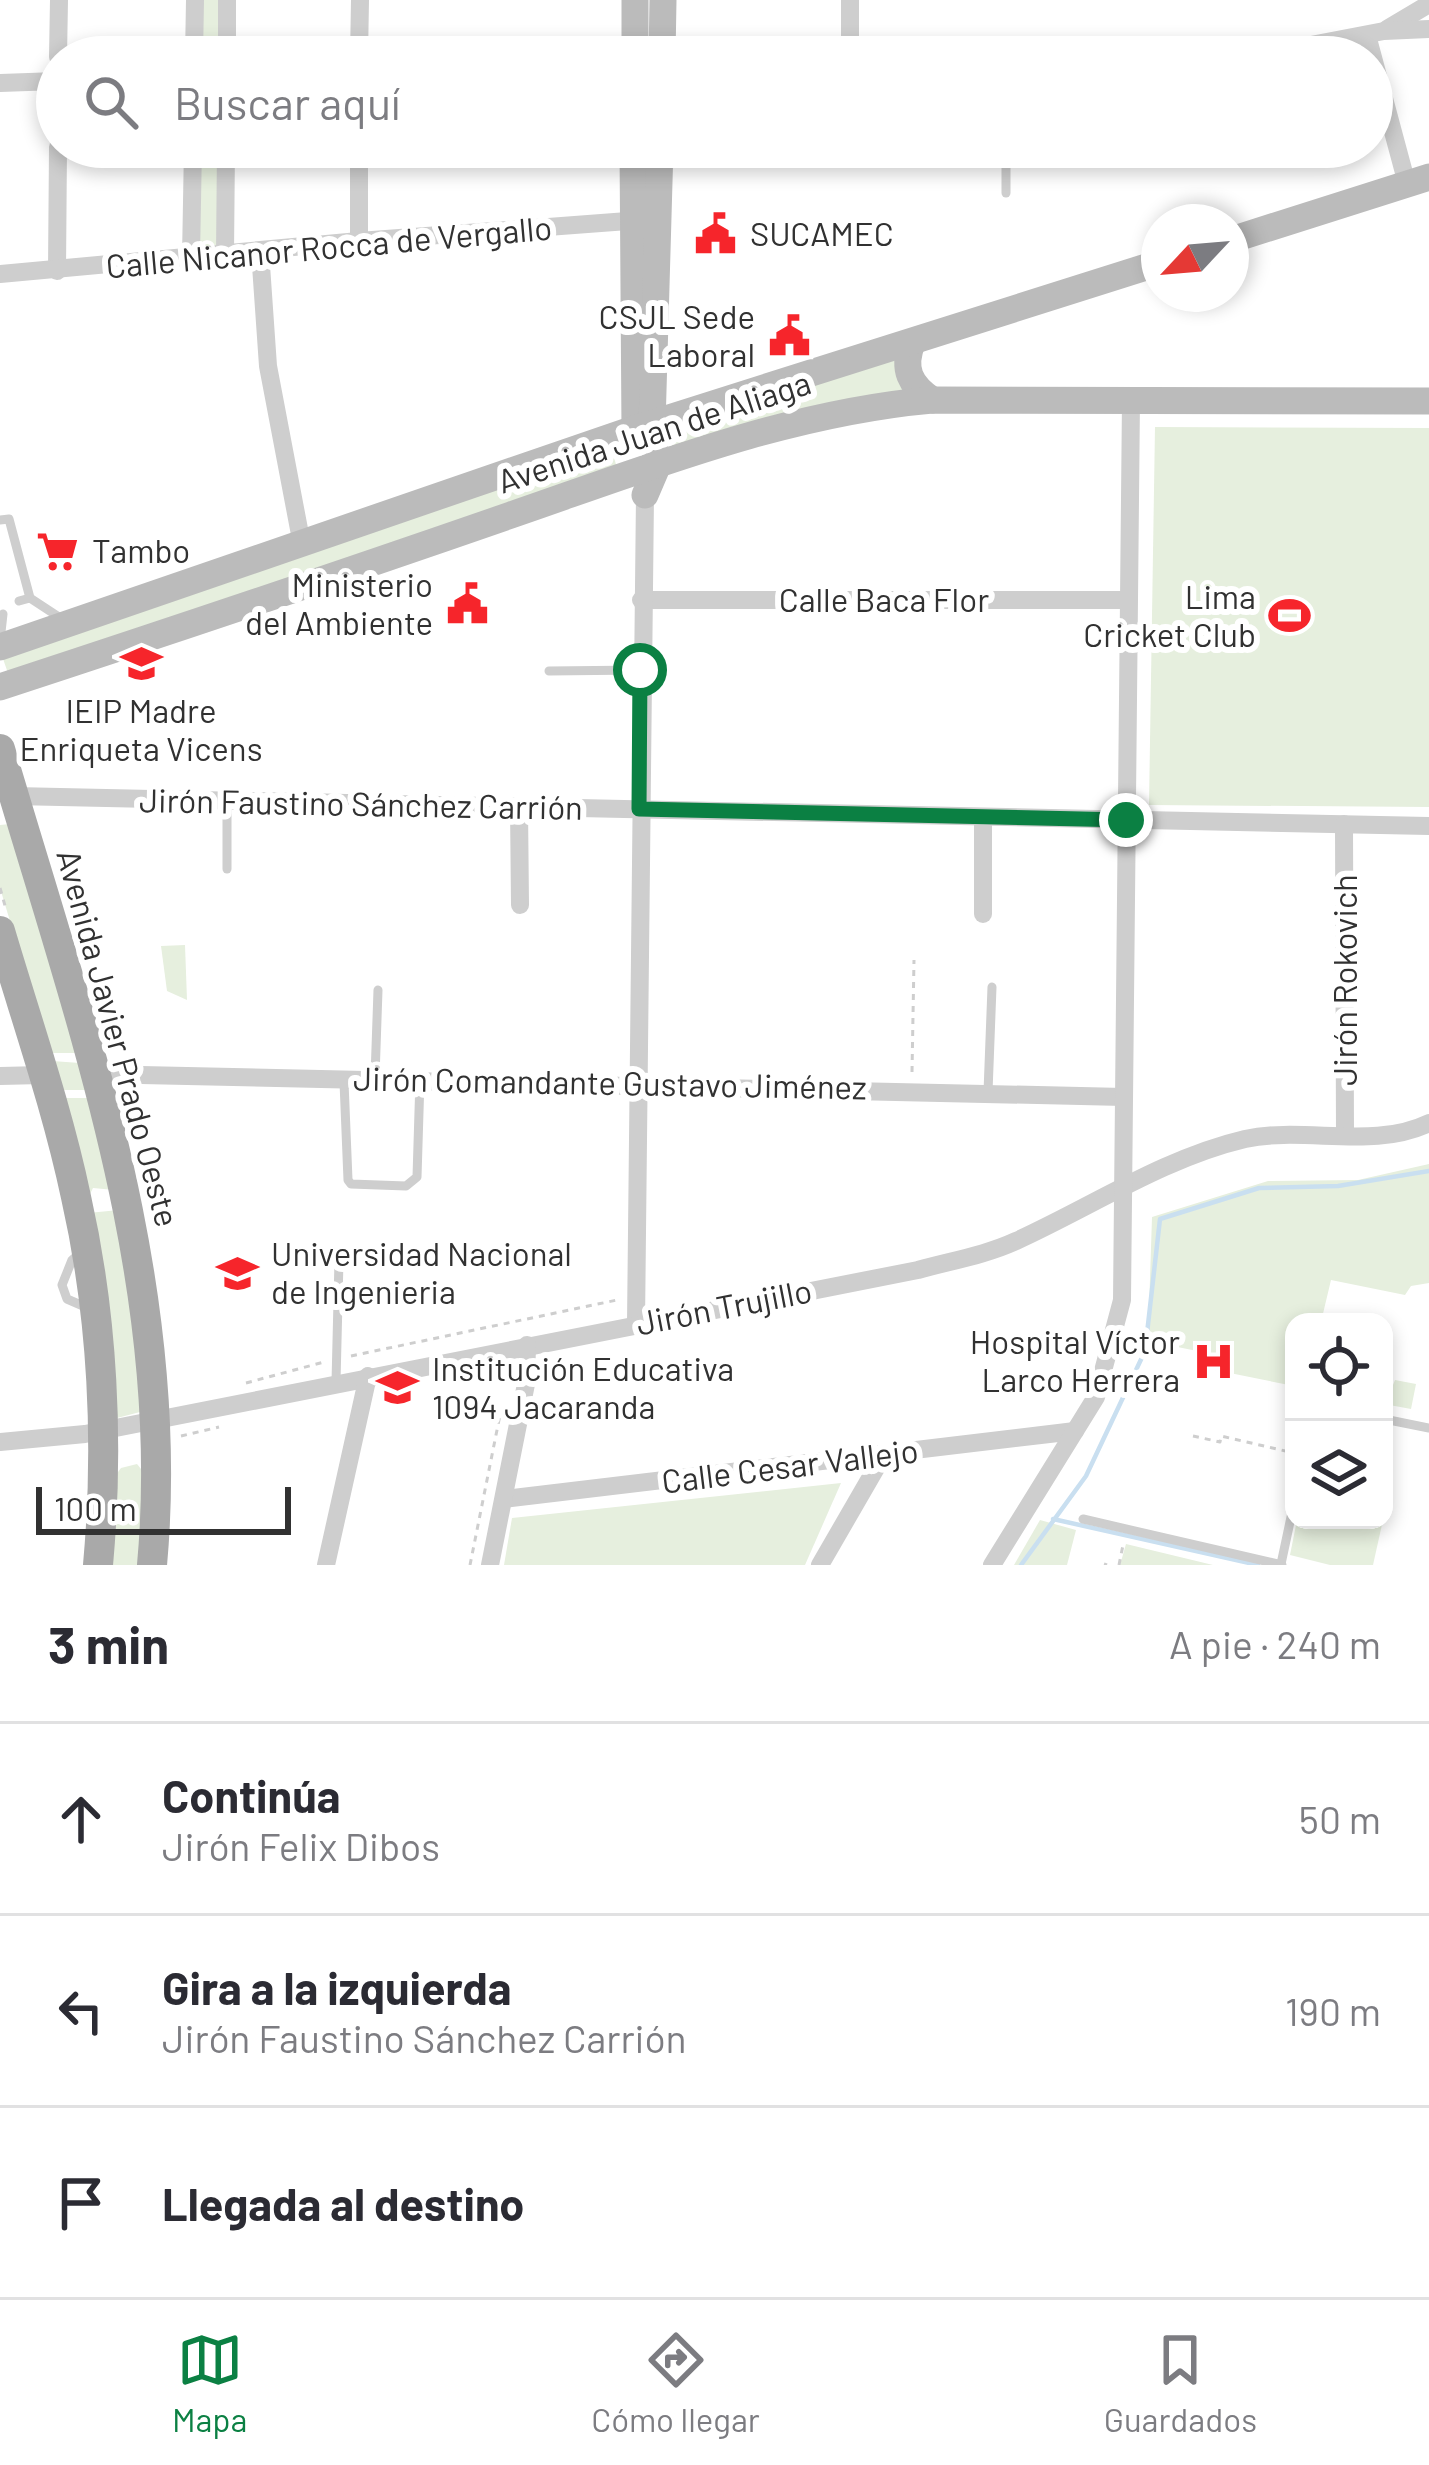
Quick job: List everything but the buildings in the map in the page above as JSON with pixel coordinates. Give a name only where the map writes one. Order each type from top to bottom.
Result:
[{"type":"main road","points":[[634,36],[635,0]]},
{"type":"main road","points":[[662,36],[663,0]]},
{"type":"main road","points":[[636,168],[645,220],[647,478]]},
{"type":"main road","points":[[645,220],[656,168]]},
{"type":"main road","points":[[1249,234],[1418,180]]},
{"type":"main road","name":"Avenida Juan de Aliaga","points":[[0,644],[585,446],[1141,269]]},
{"type":"main road","points":[[911,343],[910,379],[916,390],[932,400]]},
{"type":"main road","points":[[877,354],[895,378],[889,404]]},
{"type":"main road","name":"Avenida Juan de Aliaga","points":[[0,688],[599,485],[647,478],[778,427],[889,404],[932,400],[1429,401]]},
{"type":"main road","points":[[585,446],[602,450],[609,460],[608,477],[599,485]]},
{"type":"main road","name":"Avenida Javier Prado Oeste","points":[[0,749],[95,1074],[137,1246],[156,1417],[152,1565]]},
{"type":"main road","points":[[0,931],[77,1200],[85,1248],[80,1305],[103,1430],[98,1565]]},
{"type":"street","points":[[58,36],[59,0]]},
{"type":"street","points":[[194,36],[195,0]]},
{"type":"street","points":[[227,0],[227,36]]},
{"type":"street","points":[[359,36],[360,0]]},
{"type":"street","points":[[850,0],[850,36]]},
{"type":"street","points":[[1376,33],[1429,4]]},
{"type":"street","points":[[1360,36],[1429,29]]},
{"type":"street","points":[[0,82],[36,81]]},
{"type":"street","points":[[1393,92],[1418,180]]},
{"type":"street","points":[[57,271],[58,168]]},
{"type":"street","points":[[191,257],[193,168]]},
{"type":"street","points":[[225,254],[226,168]]},
{"type":"street","points":[[358,241],[359,168]]},
{"type":"street","name":"Calle Nicanor Rocca de Vergallo","points":[[0,274],[645,220]]},
{"type":"street","points":[[260,251],[270,383],[302,545]]},
{"type":"street","points":[[992,1565],[1096,1397],[1122,1300],[1131,399]]},
{"type":"street","points":[[636,1324],[640,670],[647,478]]},
{"type":"street","name":"Calle Baca Flor","points":[[641,599],[1127,600]]},
{"type":"street","name":"Jirón Faustino Sánchez Carrión","points":[[14,796],[1429,826]]},
{"type":"street","points":[[519,807],[520,905]]},
{"type":"street","points":[[983,817],[983,914]]},
{"type":"street","name":"Jirón Rokovich","points":[[1344,824],[1345,1135]]},
{"type":"street","name":"Jirón Comandante Gustavo Jiménez","points":[[95,1074],[1124,1097]]},
{"type":"street","points":[[0,1076],[42,1076]]},
{"type":"street","name":"Jirón Trujillo","points":[[0,1442],[103,1430],[918,1270],[1010,1244],[1175,1163],[1245,1139],[1392,1133],[1429,1123]]},
{"type":"street","points":[[490,1565],[526,1384],[527,1345]]},
{"type":"street","points":[[326,1565],[368,1376]]},
{"type":"street","name":"Calle Cesar Vallejo","points":[[504,1498],[1076,1431]]},
{"type":"street","points":[[820,1565],[883,1456]]},
{"type":"lane","points":[[1006,168],[1006,194]]},
{"type":"lane","points":[[0,520],[9,520],[25,600],[70,624]]},
{"type":"lane","points":[[0,644],[3,614]]},
{"type":"lane","points":[[549,671],[640,670]]},
{"type":"lane","points":[[227,801],[227,869]]},
{"type":"lane","points":[[988,1092],[992,987]]},
{"type":"lane","points":[[375,1077],[378,990]]},
{"type":"lane","points":[[344,1076],[348,1180],[351,1184],[406,1186],[417,1177],[420,1078]]},
{"type":"lane","points":[[336,1382],[339,1260]]},
{"type":"lane","points":[[56,1312],[80,1305]]},
{"type":"lane","points":[[1393,1421],[1429,1428]]},
{"type":"lane","points":[[1083,1519],[1281,1565],[1288,1529]]},
{"type":"path","points":[[912,1090],[914,960]]},
{"type":"path","points":[[232,1386],[337,1359],[620,1300]]},
{"type":"path","points":[[470,1565],[501,1410]]},
{"type":"path","points":[[1193,1436],[1220,1442],[1221,1436],[1285,1451]]},
{"type":"path","points":[[1119,1565],[1124,1542]]},
{"type":"green space","points":[[195,0],[227,0],[227,36],[194,36]]},
{"type":"green space","points":[[193,168],[226,168],[225,246],[191,251]]},
{"type":"green space","points":[[912,343],[917,390],[674,461],[668,419]]},
{"type":"green space","name":"Lima Cricket Club","points":[[1155,427],[1429,428],[1429,807],[1149,805]]},
{"type":"green space","points":[[610,442],[619,476],[9,676],[2,656]]},
{"type":"green space","points":[[10,824],[77,1053],[50,1053],[0,888],[0,825]]},
{"type":"green space","points":[[185,945],[187,1000],[167,991],[161,946]]},
{"type":"green space","points":[[52,1061],[80,1063],[88,1090],[60,1090]]},
{"type":"green space","points":[[63,1098],[90,1098],[114,1190],[93,1188],[88,1198]]},
{"type":"green space","points":[[1429,1164],[1429,1283],[1411,1286],[1405,1295],[1331,1280],[1323,1313],[1285,1313],[1285,1384],[1200,1367],[1202,1352],[1148,1341],[1152,1217],[1268,1181],[1358,1180]]},
{"type":"green space","points":[[119,1210],[131,1272],[140,1412],[117,1418],[88,1213]]},
{"type":"green space","points":[[1395,1380],[1416,1384],[1411,1409],[1393,1406]]},
{"type":"green space","points":[[137,1464],[145,1474],[139,1565],[107,1565],[112,1480],[121,1468]]},
{"type":"green space","points":[[841,1483],[805,1565],[504,1565],[512,1518]]},
{"type":"green space","points":[[1040,1520],[1076,1530],[1067,1565],[1014,1565]]},
{"type":"green space","points":[[1295,1529],[1381,1529],[1373,1565],[1330,1565],[1290,1555]]},
{"type":"green space","points":[[1126,1544],[1213,1565],[1120,1565]]},
{"type":"waterway","points":[[1021,1565],[1086,1476],[1145,1351],[1160,1219],[1259,1188],[1338,1186],[1429,1171]]},
{"type":"waterway","points":[[1053,1519],[1258,1565]]},
{"type":"place","name":"SUCAMEC","points":[[716,234]]},
{"type":"place","name":"CSJL Sede Laboral","points":[[789,336]]},
{"type":"place","name":"Tambo","points":[[58,551]]},
{"type":"place","name":"Ministerio del Ambiente","points":[[467,604]]},
{"type":"place","name":"Lima Cricket Club","points":[[1290,616]]},
{"type":"place","name":"IEIP Madre Enriqueta Vicens","points":[[141,663]]},
{"type":"place","name":"Universidad Nacional de Ingenieria","points":[[237,1273]]},
{"type":"place","name":"Hospital Víctor Larco Herrera","points":[[1214,1361]]},
{"type":"place","name":"Institución Educativa 1094 Jacaranda","points":[[398,1388]]},
{"type":"route","points":[[640,670],[639,809],[1126,820]]}]
